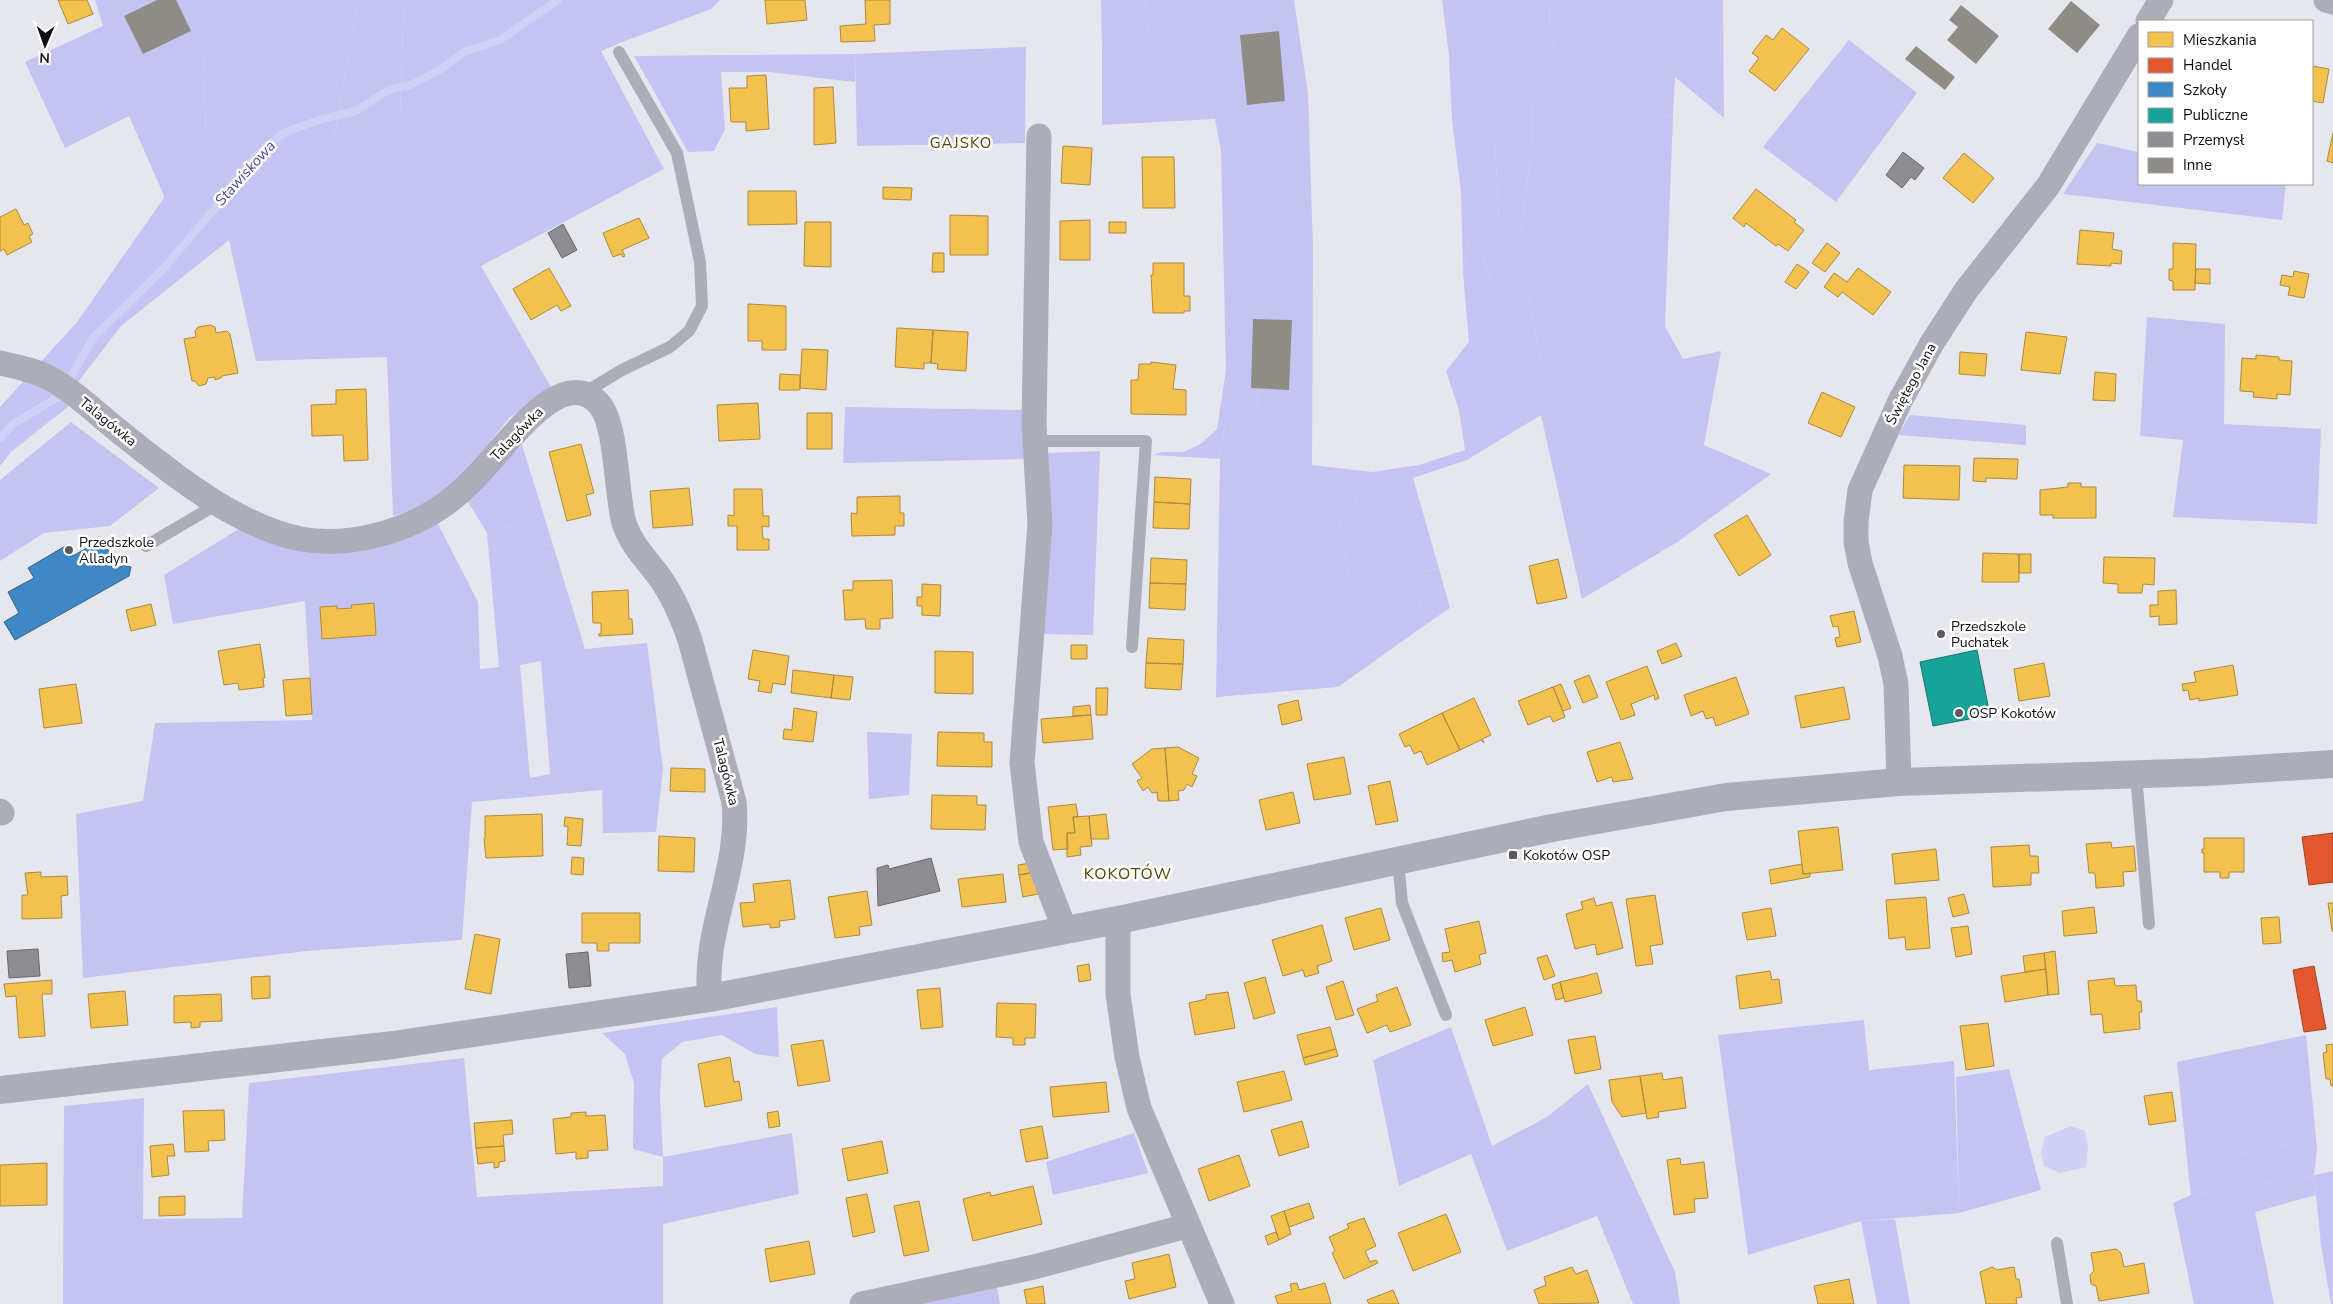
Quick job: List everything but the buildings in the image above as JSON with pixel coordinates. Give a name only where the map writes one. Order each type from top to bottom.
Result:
[{"type":"street","points":[[2149,20],[2161,0]]},
{"type":"street","points":[[2326,0],[2333,2]]},
{"type":"street","name":"Świętego Jana","points":[[1899,782],[1896,684],[1890,656],[1860,563],[1856,542],[1856,522],[1860,490],[1900,401],[1932,343],[1968,289],[2048,186],[2138,38]]},
{"type":"street","points":[[1039,136],[1035,441],[1040,524],[1022,763],[1031,842],[1065,930]]},
{"type":"street","name":"Talagówka","points":[[0,363],[27,369],[51,379],[74,394],[138,446],[214,500],[264,526],[303,540],[344,541],[381,533],[424,516],[448,502],[494,458],[511,436],[548,402],[571,393],[582,394],[599,404],[609,425],[620,503],[631,539],[672,597],[682,618],[734,802],[734,829],[709,972],[710,998]]},
{"type":"street","points":[[0,1090],[393,1045],[710,998],[1118,920],[1398,860],[1670,806],[1777,792],[1899,782],[2136,775],[2333,764]]},
{"type":"street","points":[[1118,920],[1118,994],[1127,1057],[1140,1108],[1222,1304]]},
{"type":"street","points":[[862,1304],[1034,1267],[1188,1226]]},
{"type":"lane","points":[[582,394],[622,370],[670,347],[689,331],[702,306],[700,262],[676,153],[619,52]]},
{"type":"lane","points":[[1035,441],[1146,441],[1132,647]]},
{"type":"lane","points":[[146,546],[207,510],[214,500]]},
{"type":"lane","points":[[2136,775],[2149,924]]},
{"type":"lane","points":[[1398,860],[1402,903],[1446,1015]]},
{"type":"lane","points":[[2057,1243],[2067,1304]]},
{"type":"shaded area","points":[[95,0],[270,0],[203,48],[206,138],[165,198],[129,116],[65,148],[25,62],[103,26]]},
{"type":"shaded area","points":[[270,0],[358,0],[335,135],[229,240],[121,326],[49,420],[10,451],[0,462],[0,407],[77,322],[206,138],[203,48]]},
{"type":"shaded area","points":[[358,0],[404,0],[400,116],[429,167],[598,98],[587,73],[462,115],[489,62],[590,11],[625,41],[601,51],[664,169],[481,266],[552,389],[509,418],[468,470],[428,505],[393,516],[387,357],[256,361],[229,240],[335,135]]},
{"type":"shaded area","points":[[404,0],[720,0],[711,9],[625,41],[590,12],[489,62],[463,114],[587,73],[598,98],[506,161],[429,167],[400,116]]},
{"type":"shaded area","points":[[1101,0],[1145,0],[1148,29],[1136,54],[1102,47]]},
{"type":"shaded area","points":[[1145,0],[1294,0],[1308,93],[1313,248],[1312,465],[1372,472],[1359,480],[1356,500],[1406,573],[1439,569],[1450,608],[1425,625],[1418,599],[1351,591],[1338,512],[1320,479],[1274,447],[1257,417],[1258,381],[1232,371],[1220,459],[1153,455],[1162,452],[1184,452],[1202,443],[1217,429],[1226,370],[1221,151],[1215,119],[1102,125],[1102,47],[1136,54],[1148,29]]},
{"type":"shaded area","points":[[1442,0],[1549,0],[1550,34],[1556,50],[1532,97],[1531,149],[1521,233],[1482,253],[1493,289],[1505,283],[1526,283],[1541,362],[1541,415],[1467,460],[1413,478],[1439,569],[1406,573],[1356,500],[1359,480],[1372,472],[1419,465],[1465,450],[1459,410],[1446,371],[1469,342],[1463,273],[1469,236],[1499,224],[1495,140],[1468,138],[1452,120],[1449,55]]},
{"type":"shaded area","points":[[1549,0],[1723,0],[1724,118],[1675,77],[1673,115],[1654,119],[1644,338],[1683,359],[1721,351],[1704,445],[1771,474],[1679,541],[1582,599],[1541,415],[1541,362],[1526,283],[1505,283],[1493,289],[1482,253],[1521,233],[1531,149],[1532,97],[1556,50],[1550,34]]},
{"type":"shaded area","points":[[1849,40],[1917,93],[1836,202],[1763,147]]},
{"type":"shaded area","points":[[1026,47],[1025,143],[857,146],[855,54]]},
{"type":"shaded area","points":[[855,54],[855,82],[769,72],[721,72],[725,129],[714,151],[688,152],[634,56]]},
{"type":"shaded area","points":[[1673,115],[1665,326],[1683,359],[1644,338],[1631,277],[1644,155],[1654,119]]},
{"type":"shaded area","points":[[1452,120],[1468,138],[1495,139],[1499,224],[1469,236],[1463,273],[1461,193]]},
{"type":"shaded area","points":[[2097,143],[2138,152],[2138,185],[2286,185],[2282,220],[2063,194]]},
{"type":"shaded area","points":[[2147,317],[2225,324],[2224,424],[2321,429],[2317,524],[2173,517],[2183,440],[2140,436]]},
{"type":"shaded area","points":[[1232,370],[1258,381],[1257,417],[1274,447],[1320,479],[1338,512],[1351,591],[1386,581],[1418,599],[1425,625],[1338,687],[1216,697],[1220,459]]},
{"type":"shaded area","points":[[63,401],[69,406],[11,452],[0,466],[0,462],[10,451],[49,420]]},
{"type":"shaded area","points":[[845,407],[1024,410],[1026,459],[843,463]]},
{"type":"shaded area","points":[[1910,415],[2026,425],[2026,445],[1898,435]]},
{"type":"shaded area","points":[[71,422],[159,488],[110,526],[44,533],[0,561],[0,480]]},
{"type":"shaded area","points":[[522,445],[553,545],[538,544],[527,521],[487,533],[467,500]]},
{"type":"shaded area","points":[[1100,451],[1093,635],[1042,634],[1046,453]]},
{"type":"shaded area","points":[[527,521],[538,544],[553,545],[585,649],[647,643],[663,769],[656,832],[603,833],[602,790],[472,802],[462,940],[306,951],[83,978],[76,814],[143,801],[155,723],[312,720],[305,601],[173,624],[164,575],[242,527],[263,537],[437,522],[478,602],[480,669],[499,667],[487,533]],"holes":[[[541,661],[550,774],[530,778],[520,665]]]},
{"type":"shaded area","points":[[867,732],[912,734],[909,795],[869,799]]},
{"type":"shaded area","points":[[777,1007],[779,1057],[755,1054],[722,1035],[682,1042],[662,1059],[660,1097],[663,1157],[633,1149],[634,1083],[625,1054],[602,1033]]},
{"type":"shaded area","points":[[1864,1020],[1869,1070],[1954,1061],[1959,1213],[1861,1221],[1748,1255],[1718,1035]]},
{"type":"shaded area","points":[[1451,1027],[1492,1146],[1547,1117],[1588,1084],[1675,1272],[1680,1304],[1633,1304],[1597,1216],[1507,1251],[1471,1154],[1399,1186],[1373,1060]]},
{"type":"shaded area","points":[[2306,1035],[2315,1127],[2288,1144],[2212,1160],[2189,1179],[2177,1062]]},
{"type":"shaded area","points":[[464,1058],[477,1197],[663,1186],[663,1157],[792,1133],[799,1194],[663,1224],[663,1304],[63,1304],[64,1106],[144,1098],[143,1219],[242,1218],[249,1083]]},
{"type":"shaded area","points":[[2009,1069],[2041,1190],[1959,1213],[1956,1077]]},
{"type":"shaded area","points":[[2071,1126],[2085,1131],[2088,1147],[2086,1167],[2060,1173],[2044,1166],[2041,1152],[2045,1137]]},
{"type":"shaded area","points":[[2315,1127],[2317,1150],[2314,1175],[2333,1171],[2333,1240],[2321,1245],[2314,1176],[2191,1195],[2189,1179],[2212,1160],[2288,1144]]},
{"type":"shaded area","points":[[1134,1133],[1148,1173],[1053,1195],[1046,1162]]},
{"type":"shaded area","points":[[2314,1176],[2316,1195],[2255,1212],[2274,1304],[2194,1304],[2173,1203],[2191,1195]]},
{"type":"shaded area","points":[[1895,1219],[1910,1304],[1877,1304],[1861,1221]]},
{"type":"shaded area","points":[[2333,1240],[2333,1304],[2331,1304],[2321,1245]]},
{"type":"shaded area","points":[[997,1287],[1000,1304],[892,1304]]},
{"type":"waterway","name":"Stawiskowa","points":[[0,438],[13,424],[60,396],[93,338],[163,269],[235,185],[255,157],[283,133],[322,119],[356,111],[390,89],[411,85],[441,69],[464,52],[500,40],[558,0]]},
{"type":"place","name":"Przedszkole Alladyn","points":[[69,550]]},
{"type":"place","name":"Przedszkole Puchatek","points":[[1941,634]]},
{"type":"place","name":"OSP Kokotów","points":[[1959,713]]},
{"type":"place","name":"Kokotów OSP","points":[[1513,855]]},
{"type":"district","name":"GAJSKO","points":[[961,143]]},
{"type":"district","name":"KOKOTÓW","points":[[1128,874]]}]
